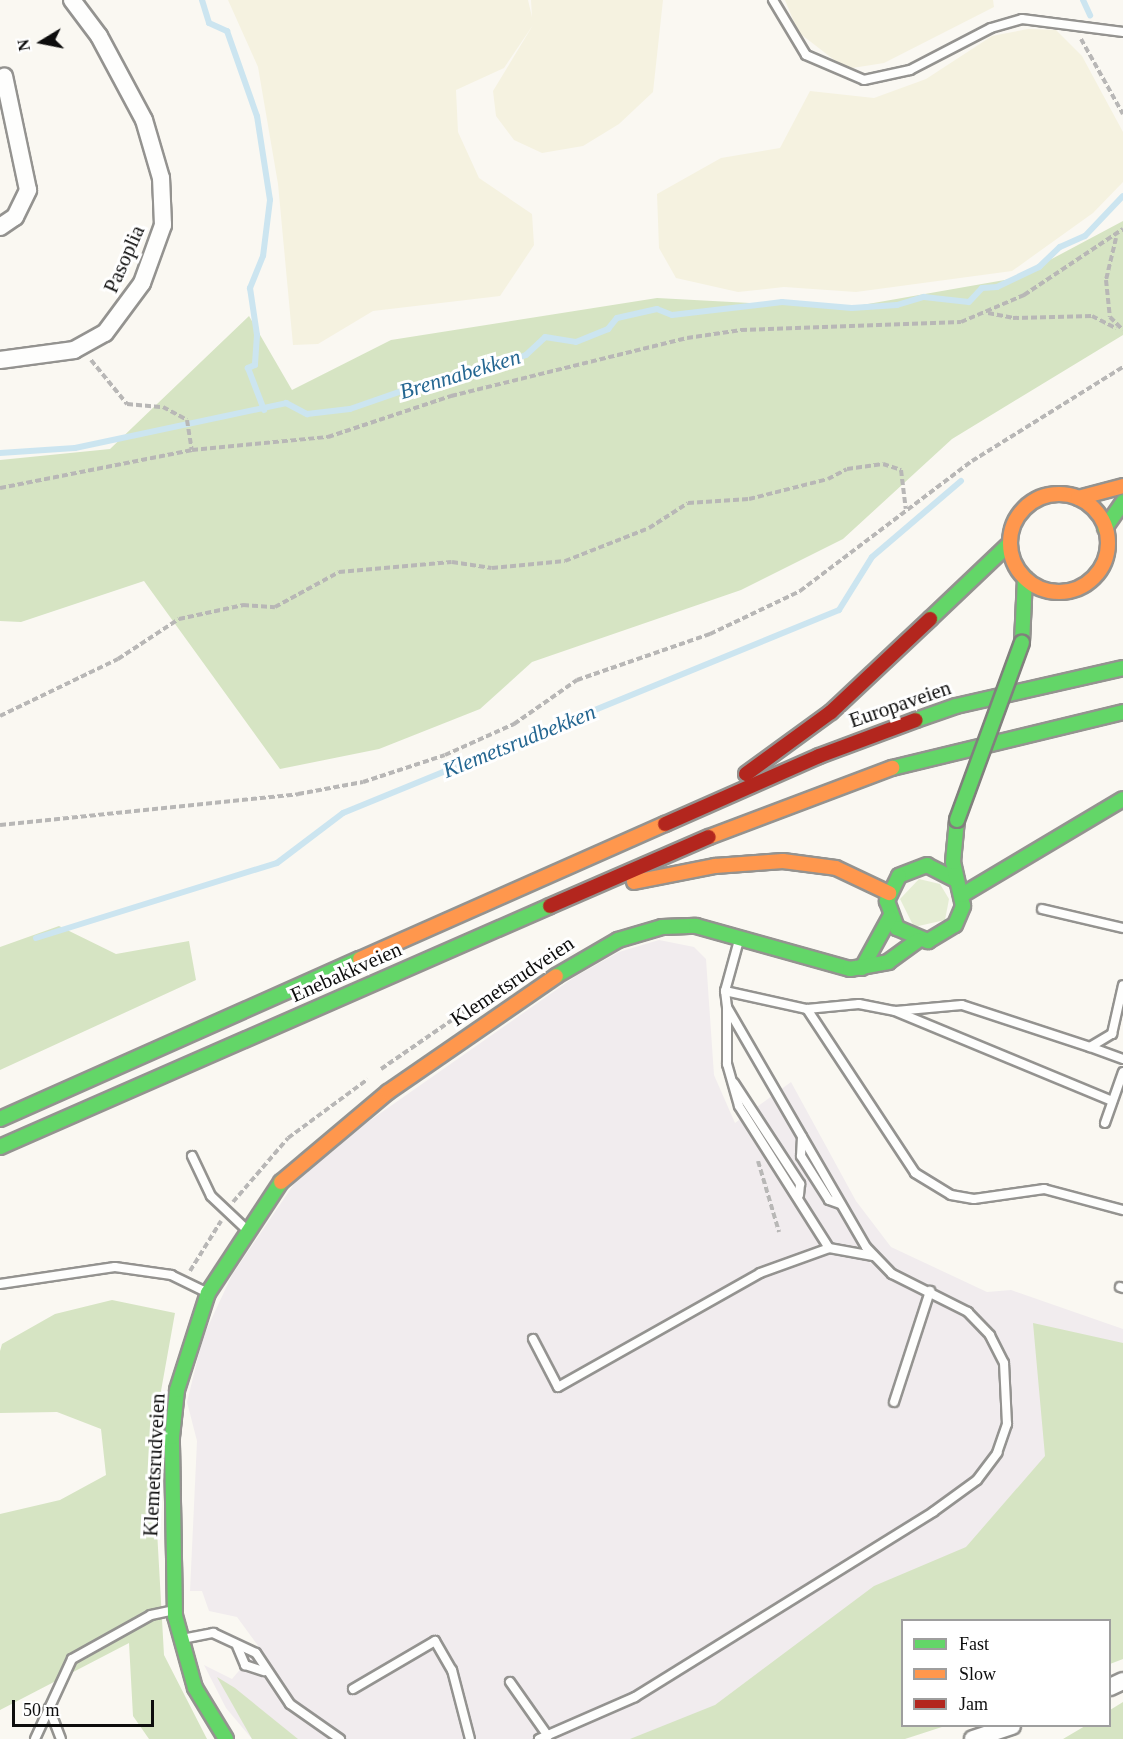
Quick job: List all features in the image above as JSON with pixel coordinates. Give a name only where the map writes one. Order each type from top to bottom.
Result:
[{"type":"main road","points":[[1078,498],[1123,486]]},
{"type":"main road","points":[[700,807],[831,712],[1010,543],[1016,520],[1032,502],[1055,494],[1078,498],[1093,508],[1105,528],[1106,556],[1120,575]]},
{"type":"main road","points":[[1105,528],[1123,502]]},
{"type":"main road","points":[[1010,543],[1025,578],[1023,640]]},
{"type":"main road","points":[[1048,610],[1066,591],[1089,582],[1106,556]]},
{"type":"main road","points":[[1025,578],[1041,588],[1066,591]]},
{"type":"main road","points":[[890,917],[918,940],[948,933],[960,916],[962,896],[954,879],[955,824],[1023,640],[1037,622]]},
{"type":"main road","name":"Europaveien","points":[[700,807],[921,717],[1097,672],[1123,668]]},
{"type":"main road","name":"Enebakkveien","points":[[0,1147],[710,835],[893,768],[1119,713]]},
{"type":"main road","points":[[962,896],[1123,799]]},
{"type":"main road","name":"Enebakkveien","points":[[0,1119],[700,807]]},
{"type":"main road","points":[[862,968],[890,917],[889,893],[899,876],[917,866],[955,824]]},
{"type":"main road","points":[[576,893],[715,866],[783,861],[836,868],[889,893]]},
{"type":"main road","points":[[917,866],[937,867],[954,879]]},
{"type":"main road","name":"Klemetsrudveien","points":[[226,1739],[195,1688],[179,1640],[174,1610],[172,1437],[177,1390],[208,1293],[245,1228],[294,1168],[329,1136],[586,956],[662,927],[696,926],[740,936],[835,967],[862,968],[888,962],[918,940]]},
{"type":"street","name":"Pasoplia","points":[[0,360],[62,353],[105,333],[142,283],[164,225],[163,189],[146,126],[112,56],[72,0]]},
{"type":"street","points":[[0,226],[15,217],[28,190],[4,76]]},
{"type":"street","points":[[973,1739],[1006,1727]]},
{"type":"lane","points":[[773,0],[806,55],[864,80],[910,70],[1006,22],[1039,18],[1123,32]]},
{"type":"lane","points":[[1042,909],[1123,928]]},
{"type":"lane","points":[[740,936],[725,991],[727,1007],[725,1040],[739,1106],[787,1187],[800,1195],[829,1248]]},
{"type":"lane","points":[[1090,1047],[1112,1034],[1123,985]]},
{"type":"lane","points":[[725,991],[807,1009],[859,1004],[895,1011],[1112,1101]]},
{"type":"lane","points":[[895,1011],[962,1005],[1123,1059]]},
{"type":"lane","points":[[539,1739],[614,1709],[712,1652],[978,1480],[997,1453],[1007,1424],[1004,1364],[990,1335],[968,1312],[892,1274],[873,1256],[840,1204],[814,1150],[802,1137],[727,1007]]},
{"type":"lane","points":[[807,1009],[915,1173],[951,1196],[974,1199],[1044,1189],[1123,1210]]},
{"type":"lane","points":[[1105,1123],[1123,1072]]},
{"type":"lane","points":[[802,1137],[801,1156],[829,1200],[840,1204]]},
{"type":"lane","points":[[192,1156],[211,1196],[245,1228]]},
{"type":"lane","points":[[533,1339],[558,1387],[760,1273],[829,1248],[873,1256]]},
{"type":"lane","points":[[0,1284],[115,1267],[171,1275],[208,1293]]},
{"type":"lane","points":[[894,1402],[930,1291]]},
{"type":"lane","points":[[35,1739],[72,1659],[151,1615],[174,1610]]},
{"type":"lane","points":[[179,1640],[213,1633],[256,1653],[264,1671],[290,1704],[340,1739]]},
{"type":"lane","points":[[353,1689],[435,1641],[452,1670],[470,1739]]},
{"type":"lane","points":[[237,1646],[245,1665],[264,1671]]},
{"type":"lane","points":[[510,1682],[548,1736]]},
{"type":"lane","points":[[50,1708],[62,1739]]},
{"type":"path","points":[[1077,24],[1123,114]]},
{"type":"path","points":[[0,488],[192,450],[328,437],[451,396],[687,338],[741,330],[923,328],[988,313],[1116,237],[1123,229]]},
{"type":"path","points":[[1116,237],[1106,280],[1116,328]]},
{"type":"path","points":[[988,313],[1012,318],[1092,316],[1123,330]]},
{"type":"path","points":[[93,364],[127,404],[163,407],[188,420],[192,450]]},
{"type":"path","points":[[0,825],[242,802],[394,773],[494,734],[577,680],[710,634],[800,591],[996,444],[1123,367]]},
{"type":"path","points":[[0,716],[118,659],[179,619],[243,605],[275,607],[339,572],[429,563],[492,568],[565,561],[649,528],[688,503],[749,500],[828,479],[847,469],[883,464],[901,470],[906,510]]},
{"type":"path","points":[[759,1154],[760,1179],[778,1232]]},
{"type":"shaded area","points":[[228,0],[528,0],[532,17],[531,0],[663,0],[653,92],[619,124],[583,146],[542,153],[514,140],[496,116],[493,91],[533,25],[504,68],[456,90],[458,132],[479,178],[532,214],[534,245],[500,296],[373,311],[318,344],[293,345],[278,184],[258,67]]},
{"type":"shaded area","points":[[785,0],[993,0],[994,7],[884,63],[846,69],[798,32]]},
{"type":"shaded area","points":[[1028,29],[1056,30],[1082,56],[1123,132],[1123,182],[1093,213],[1012,271],[856,292],[784,287],[738,292],[676,278],[659,248],[657,194],[721,158],[780,148],[810,91],[874,98],[926,79],[992,36]]},
{"type":"shaded area","points":[[659,940],[694,947],[706,959],[714,1075],[735,1123],[791,1082],[856,1201],[891,1247],[987,1292],[1011,1290],[1123,1329],[1123,1447],[674,1739],[252,1739],[226,1708],[204,1665],[232,1679],[259,1647],[237,1617],[209,1611],[202,1591],[190,1591],[197,1441],[187,1402],[203,1337],[232,1275],[296,1181],[335,1145],[576,976],[619,952]]},
{"type":"green space","points":[[1123,221],[1123,335],[952,439],[843,539],[741,590],[532,662],[480,709],[379,749],[280,769],[144,581],[21,622],[0,621],[0,460],[110,449],[249,316],[292,390],[391,340],[657,298],[845,308],[1016,278]]},
{"type":"green space","points":[[919,879],[940,884],[949,899],[945,920],[914,927],[900,899]]},
{"type":"green space","points":[[59,926],[116,954],[189,941],[196,980],[0,1070],[0,947]]},
{"type":"green space","points":[[112,1300],[175,1313],[152,1441],[164,1655],[207,1739],[149,1739],[133,1716],[129,1643],[0,1710],[0,1514],[60,1500],[106,1475],[101,1429],[57,1412],[0,1413],[0,1351],[2,1344],[55,1314]]},
{"type":"green space","points":[[1033,1323],[1123,1343],[1123,1659],[1111,1664],[1111,1619],[901,1619],[901,1727],[942,1727],[905,1739],[630,1739],[715,1705],[874,1586],[966,1547],[1045,1456]]},
{"type":"green space","points":[[217,1677],[235,1688],[298,1739],[252,1739]]},
{"type":"green space","points":[[1123,1702],[1123,1739],[1063,1739],[1083,1727],[1111,1727],[1111,1709]]},
{"type":"waterway","points":[[202,0],[209,23],[227,31],[257,116],[270,200],[263,256],[250,288],[257,335],[255,365],[248,368],[264,410]]},
{"type":"waterway","points":[[1083,0],[1090,15]]},
{"type":"waterway","name":"Brennabekken","points":[[0,453],[75,448],[286,403],[307,414],[350,409],[436,379],[483,372],[526,355],[545,337],[576,342],[608,329],[617,318],[657,309],[672,315],[782,302],[852,308],[897,305],[924,297],[969,302],[982,288],[997,287],[1039,267],[1060,247],[1085,236],[1123,196]]},
{"type":"waterway","name":"Klemetsrudbekken","points":[[36,938],[277,863],[343,813],[839,610],[872,557],[961,481]]},
{"type":"traffic: fast","points":[[1105,528],[1123,502]]},
{"type":"traffic: fast","points":[[930,619],[1010,543]]},
{"type":"traffic: fast","points":[[1022,642],[1025,578]]},
{"type":"traffic: fast","points":[[957,820],[1022,642]]},
{"type":"traffic: fast","points":[[916,720],[956,706],[1123,668]]},
{"type":"traffic: fast","points":[[892,768],[1123,712]]},
{"type":"traffic: fast","points":[[962,895],[1123,799]]},
{"type":"traffic: fast","points":[[954,879],[927,865],[899,876],[887,901],[897,928],[928,941],[955,925],[963,906],[953,862],[957,820]]},
{"type":"traffic: fast","points":[[0,1147],[550,906]]},
{"type":"traffic: fast","points":[[862,968],[890,917]]},
{"type":"traffic: fast","points":[[556,976],[618,940],[662,927],[696,926],[850,969],[888,962],[918,940]]},
{"type":"traffic: fast","points":[[0,1119],[360,959]]},
{"type":"traffic: fast","points":[[226,1739],[195,1688],[175,1616],[172,1437],[177,1390],[208,1293],[281,1182]]},
{"type":"traffic: slow","points":[[1078,498],[1123,486]]},
{"type":"traffic: slow","points":[[1059,494],[1069,495],[1086,502],[1100,516],[1107,533],[1108,543],[1107,553],[1100,570],[1086,584],[1069,591],[1059,592],[1049,591],[1032,584],[1018,570],[1011,553],[1010,543],[1011,533],[1018,516],[1032,502],[1049,495],[1059,494]]},
{"type":"traffic: slow","points":[[709,837],[892,768]]},
{"type":"traffic: slow","points":[[360,959],[665,824]]},
{"type":"traffic: slow","points":[[634,882],[715,866],[783,861],[836,868],[889,893]]},
{"type":"traffic: slow","points":[[281,1182],[388,1092],[556,976]]},
{"type":"traffic: jam","points":[[746,774],[831,712],[930,619]]},
{"type":"traffic: jam","points":[[665,824],[819,756],[916,720]]},
{"type":"traffic: jam","points":[[550,906],[709,837]]}]
